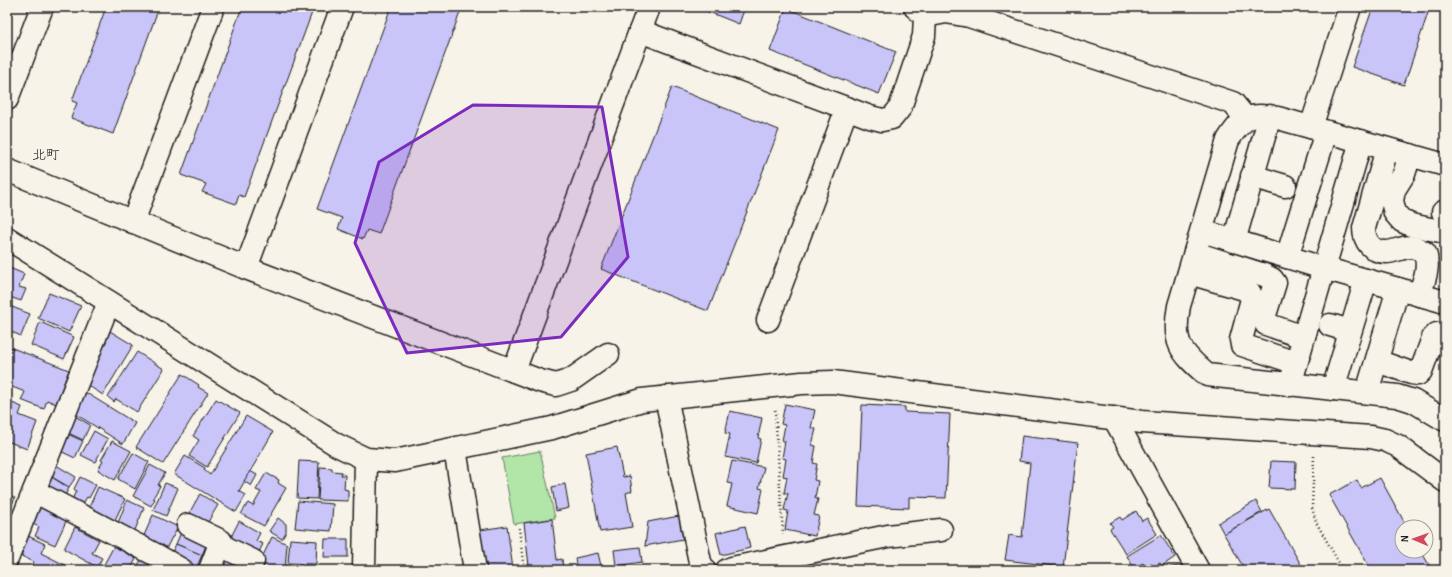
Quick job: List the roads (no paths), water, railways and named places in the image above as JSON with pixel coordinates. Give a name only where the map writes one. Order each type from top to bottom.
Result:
[{"type":"street","points":[[7,99],[42,7]]},
{"type":"street","points":[[133,222],[213,7]]},
{"type":"street","points":[[246,268],[342,7]]},
{"type":"street","points":[[514,371],[649,7]]},
{"type":"street","points":[[1287,257],[1350,7]]},
{"type":"street","points":[[640,31],[882,120],[892,118],[900,108],[924,36],[920,11],[946,12],[969,16],[1233,103],[1246,119]]},
{"type":"street","points":[[768,320],[847,108]]},
{"type":"street","points":[[1445,165],[1270,116],[1260,115],[1246,119],[1234,130],[1228,140],[1176,321],[1177,336],[1182,351],[1207,375],[1397,396],[1413,401],[1445,420]]},
{"type":"street","points":[[1234,241],[1270,116]]},
{"type":"street","points":[[1290,385],[1361,141]]},
{"type":"street","points":[[1387,149],[1364,228],[1364,235],[1367,242],[1379,251],[1388,252],[1405,247],[1412,247],[1425,253],[1428,260],[1419,295]]},
{"type":"street","points":[[1410,155],[1404,174],[1394,190],[1392,201],[1396,213],[1402,221],[1411,225],[1444,219]]},
{"type":"street","points":[[7,170],[246,268],[540,381],[556,385],[570,380],[608,354]]},
{"type":"street","points":[[1252,176],[1285,186]]},
{"type":"street","points":[[1202,231],[1323,268],[1445,302]]},
{"type":"street","points":[[7,238],[337,446],[366,459],[395,461],[455,449],[552,428],[642,400],[802,383],[833,382],[1142,422],[1371,437],[1385,440],[1398,446],[1445,481]]},
{"type":"street","points":[[1192,263],[1264,274],[1272,278],[1275,283],[1264,318],[1266,324],[1303,337]]},
{"type":"street","points":[[1192,263],[1250,293],[1252,299],[1240,340],[1242,345],[1296,363]]},
{"type":"street","points":[[1333,389],[1366,280]]},
{"type":"street","points":[[1367,392],[1398,289]]},
{"type":"street","points":[[7,559],[109,302]]},
{"type":"street","points":[[1330,325],[1350,331]]},
{"type":"street","points":[[1377,361],[1418,374],[1421,371],[1433,338],[1437,334],[1445,335]]},
{"type":"street","points":[[666,397],[700,562],[704,570]]},
{"type":"street","points":[[1114,418],[1198,570]]},
{"type":"street","points":[[455,449],[475,570]]},
{"type":"street","points":[[364,570],[366,459]]},
{"type":"street","points":[[34,491],[182,570]]},
{"type":"street","points":[[188,525],[220,540],[221,543],[210,570]]},
{"type":"street","points":[[727,570],[888,536],[941,530]]},
{"type":"street","points":[[220,545],[253,562]]},
{"type":"district","name":"北町","points":[[46,153]]}]
